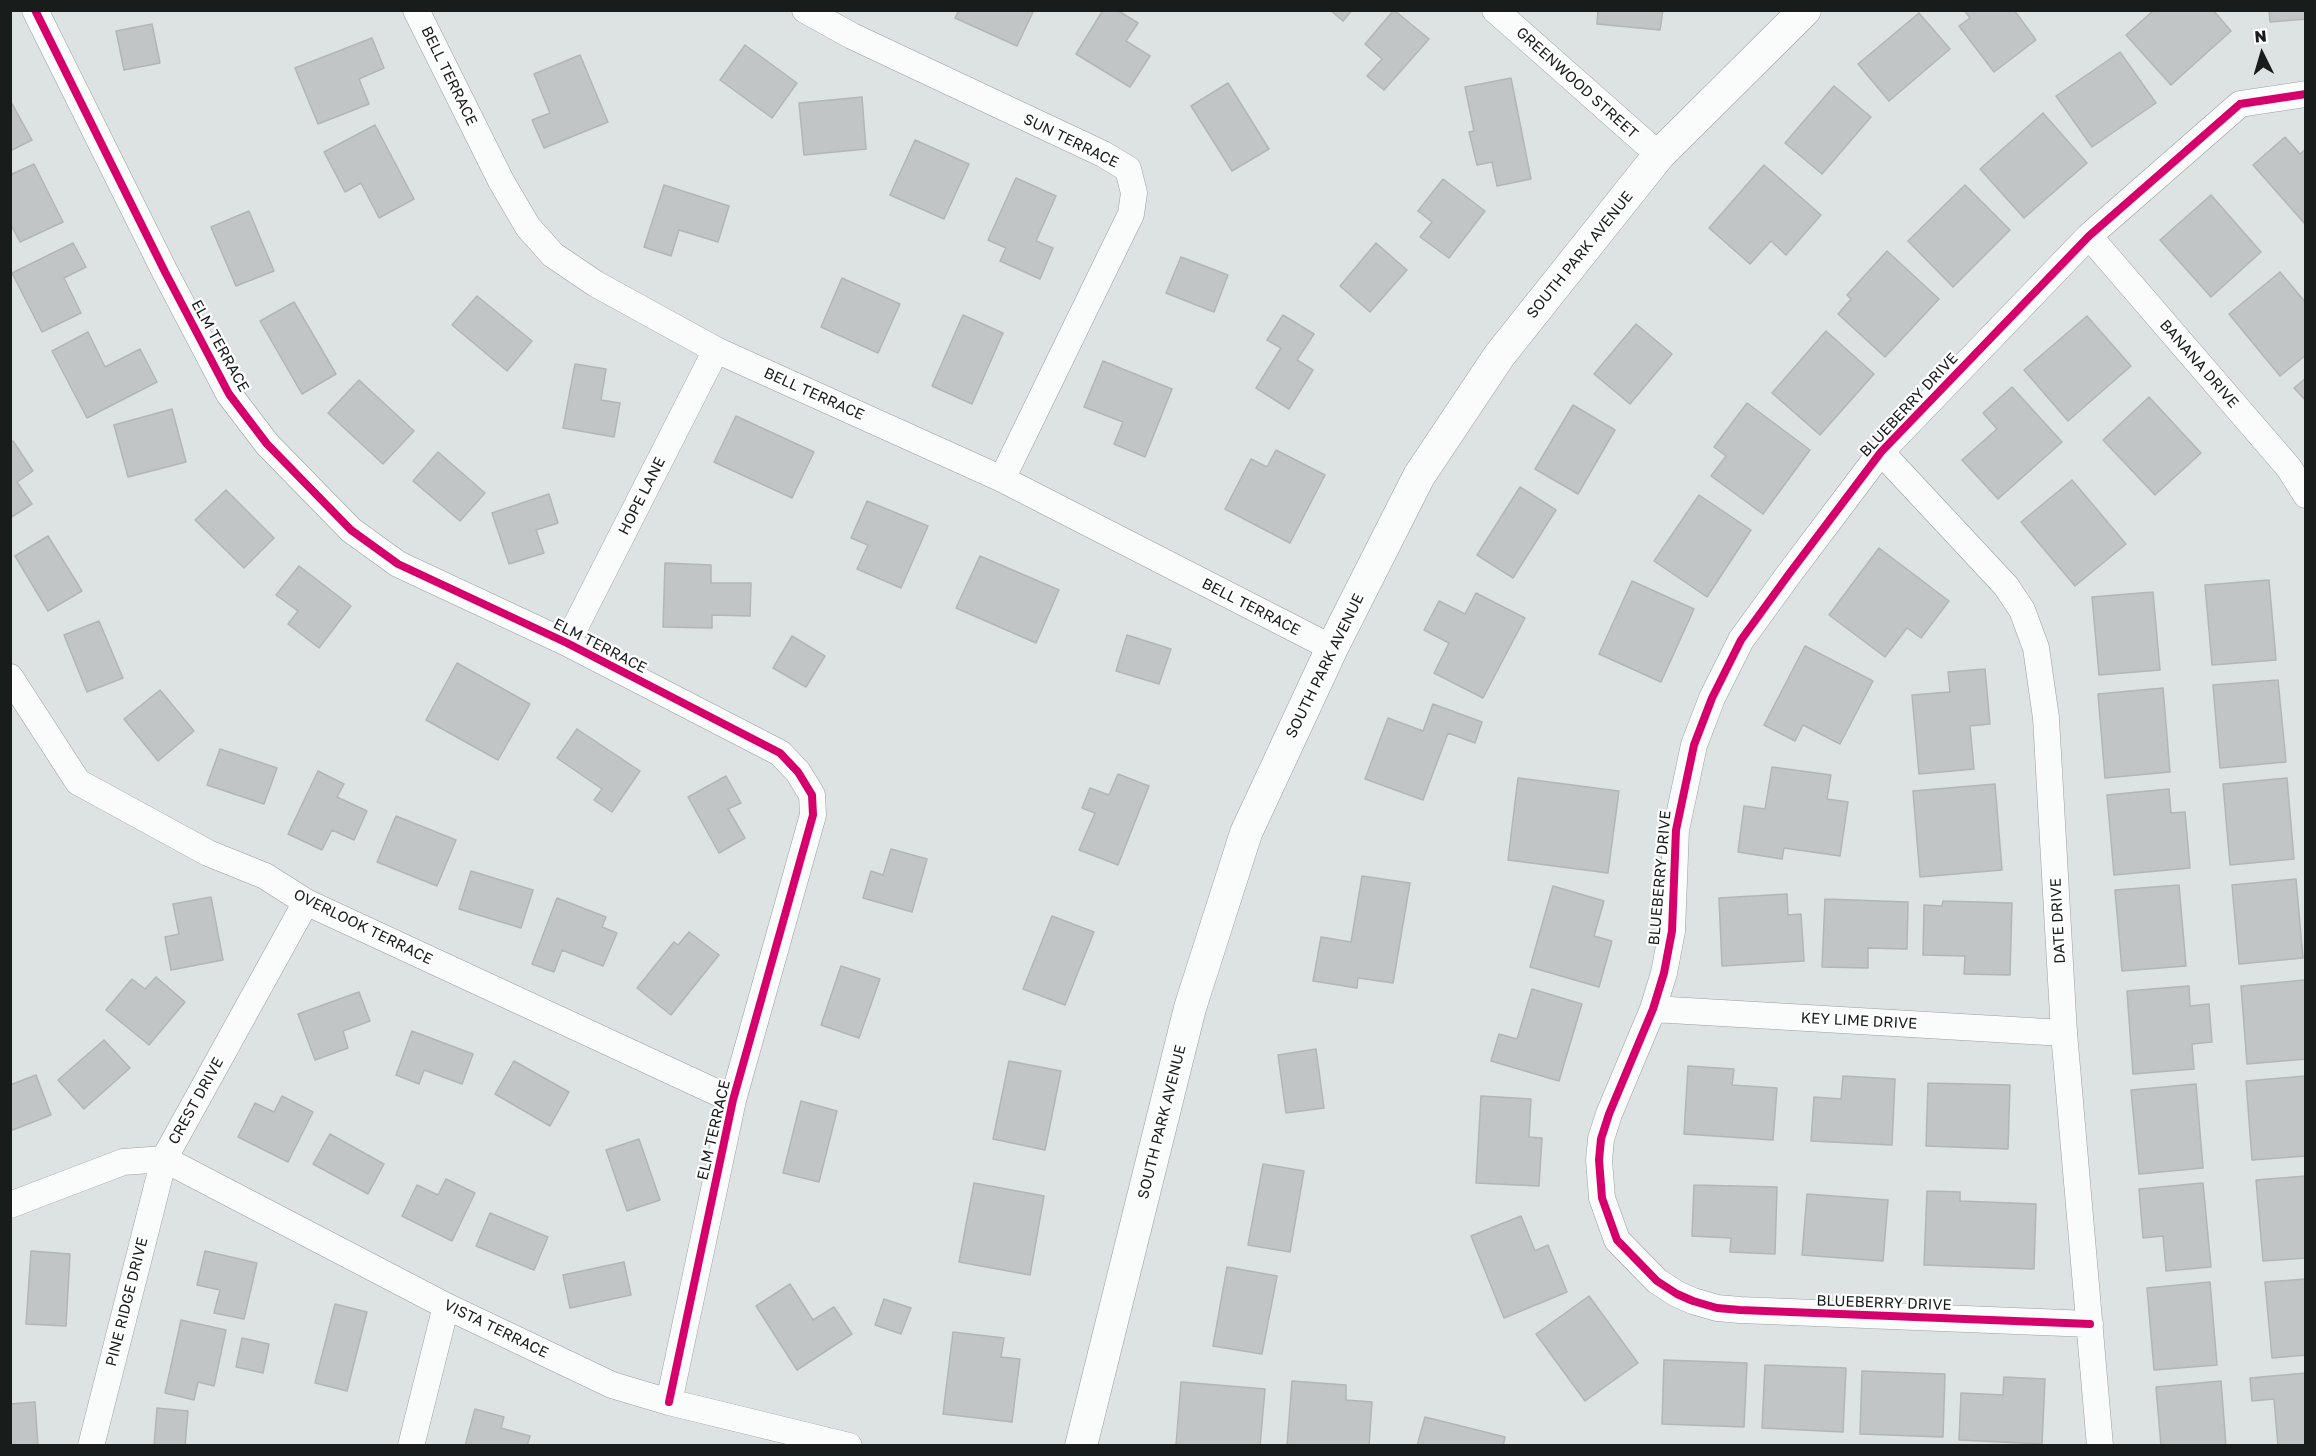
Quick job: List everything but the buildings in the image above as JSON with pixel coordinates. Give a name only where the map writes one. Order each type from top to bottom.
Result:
[{"type":"street","name":"ELM TERRACE","points":[[35,10],[165,272],[229,394],[267,444],[351,530],[398,564],[567,643],[780,753],[798,771],[812,795],[813,815],[733,1101],[669,1402]]},
{"type":"street","name":"BELL TERRACE","points":[[416,10],[501,181],[534,234],[553,255],[596,284],[717,350],[1002,479],[1332,648]]},
{"type":"street","name":"SUN TERRACE","points":[[805,10],[852,36],[1102,154],[1128,170],[1134,193],[1131,214],[1002,479]]},
{"type":"street","name":"GREENWOOD STREET","points":[[1495,10],[1659,155]]},
{"type":"street","name":"SOUTH PARK AVENUE","points":[[1082,1446],[1190,1008],[1246,833],[1332,648],[1419,476],[1499,356],[1659,155],[1805,10]]},
{"type":"street","name":"BLUEBERRY DRIVE","points":[[2090,1324],[1740,1311],[1716,1308],[1693,1301],[1657,1281],[1617,1240],[1602,1198],[1599,1160],[1601,1139],[1609,1114],[1653,1009],[1664,973],[1672,931],[1676,830],[1694,745],[1712,698],[1741,640],[1881,452],[2089,236],[2240,104],[2306,94]]},
{"type":"street","name":"BANANA DRIVE","points":[[2089,236],[2289,468],[2306,495]]},
{"type":"street","name":"HOPE LANE","points":[[567,643],[717,350]]},
{"type":"street","name":"DATE DRIVE","points":[[1881,452],[2006,586],[2022,610],[2036,648],[2046,718],[2064,1033],[2100,1446]]},
{"type":"street","name":"OVERLOOK TERRACE","points":[[10,677],[78,782],[208,853],[265,876],[306,902],[733,1101]]},
{"type":"street","name":"CREST DRIVE","points":[[10,1205],[123,1162],[164,1159],[306,902]]},
{"type":"street","name":"KEY LIME DRIVE","points":[[1653,1009],[2064,1033]]},
{"type":"street","name":"VISTA TERRACE","points":[[164,1159],[446,1306],[612,1385],[669,1402],[849,1446]]},
{"type":"street","name":"PINE RIDGE DRIVE","points":[[91,1446],[164,1159]]},
{"type":"street","points":[[411,1446],[446,1306]]},
{"type":"cycle path","points":[[35,10],[165,272],[229,394],[267,444],[351,530],[398,564],[567,643],[780,753],[798,772],[812,795],[813,815],[733,1100],[669,1402]]},
{"type":"cycle path","points":[[2090,1324],[1740,1310],[1717,1308],[1693,1301],[1657,1281],[1617,1240],[1602,1198],[1599,1160],[1601,1139],[1609,1114],[1653,1009],[1664,973],[1672,931],[1676,830],[1694,745],[1712,698],[1741,640],[1881,452],[2089,236],[2240,104],[2306,94]]}]
